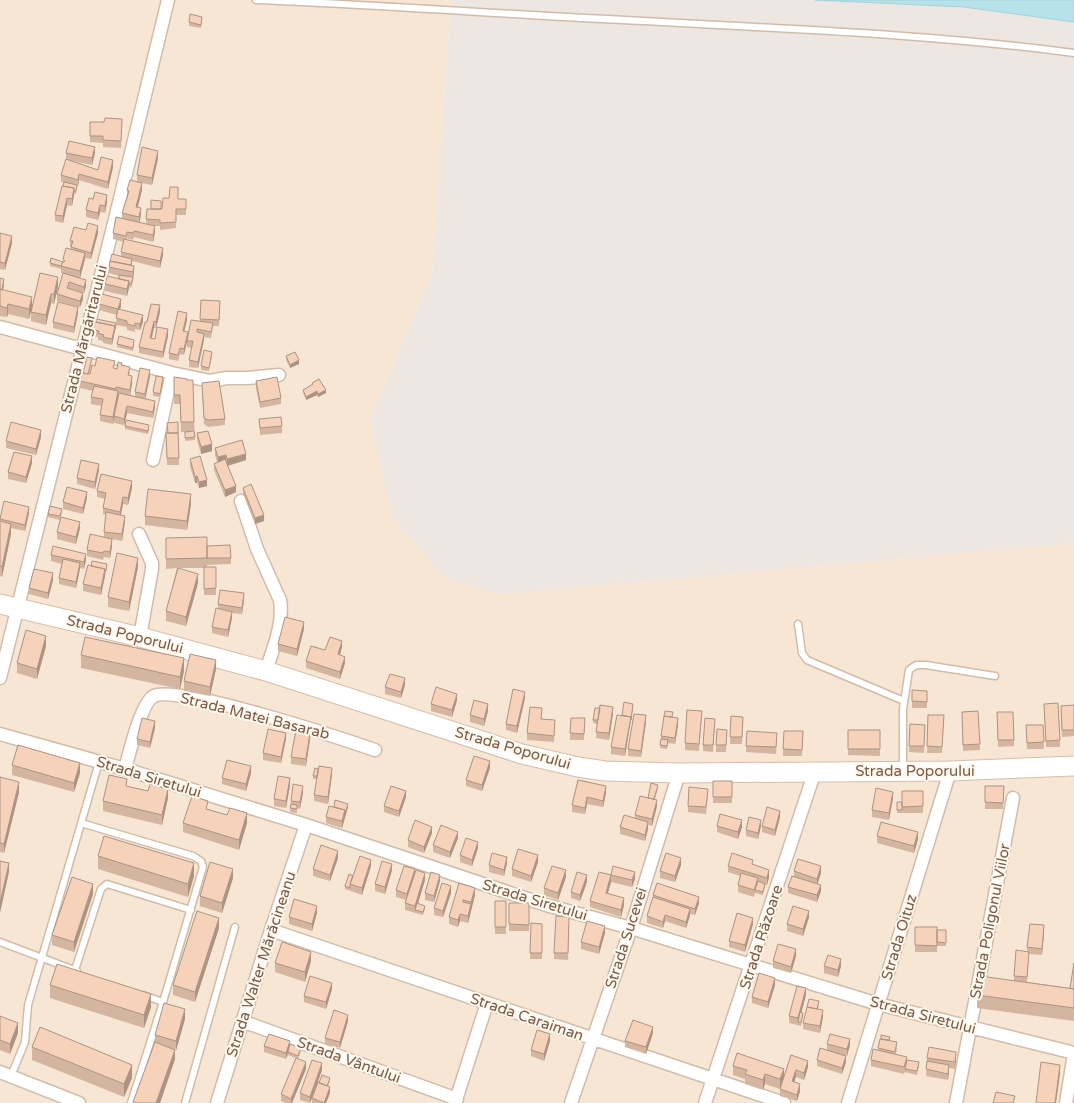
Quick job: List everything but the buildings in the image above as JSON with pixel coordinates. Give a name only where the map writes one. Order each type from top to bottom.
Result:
[{"type":"street","name":"Strada Mărgăritarului","points":[[0,678],[8,606],[81,350],[118,209],[168,0]]},
{"type":"street","points":[[0,327],[81,350],[210,381],[227,378],[279,375]]},
{"type":"street","points":[[153,460],[172,373]]},
{"type":"street","points":[[240,501],[281,606],[281,619],[266,671]]},
{"type":"street","points":[[139,534],[152,563],[140,637]]},
{"type":"street","name":"Strada Poporului","points":[[8,606],[140,637],[266,671],[546,760],[606,771],[679,773],[950,771],[1018,770],[1074,766]]},
{"type":"street","name":"Strada Matei Basarab","points":[[125,769],[147,701],[163,693],[195,698],[270,717],[375,750]]},
{"type":"street","name":"Strada Siretului","points":[[0,734],[125,769],[306,825],[546,905],[631,928],[878,1004],[1074,1053]]},
{"type":"street","name":"Strada Răzoare","points":[[705,1103],[816,771]]},
{"type":"street","name":"Strada Oituz","points":[[848,1103],[950,771]]},
{"type":"street","name":"Strada Sucevei","points":[[571,1103],[631,928],[679,773]]},
{"type":"street","name":"Strada Poligonul Viilor","points":[[956,1103],[1013,798]]},
{"type":"street","name":"Strada Walter Mărăcineanu","points":[[217,1103],[306,825]]},
{"type":"street","name":"Strada Caraiman","points":[[271,930],[784,1103]]},
{"type":"street","points":[[456,1101],[487,1004]]},
{"type":"street","name":"Strada Vântului","points":[[242,1021],[456,1101]]},
{"type":"street","points":[[1066,1103],[1074,1053]]},
{"type":"street","points":[[6,1074],[79,1103]]},
{"type":"lane","points":[[256,0],[402,6],[860,33],[1014,45],[1074,53]]},
{"type":"lane","points":[[798,624],[802,654],[807,660],[904,701]]},
{"type":"lane","points":[[903,771],[904,701],[908,670],[916,665],[938,666],[995,676]]},
{"type":"lane","points":[[6,1074],[24,1042],[28,1005],[99,762]]},
{"type":"lane","points":[[81,823],[194,856],[201,861],[203,867],[131,1103]]},
{"type":"lane","points":[[75,970],[103,886],[107,884],[191,910]]},
{"type":"lane","points":[[185,1103],[235,927]]},
{"type":"lane","points":[[0,942],[84,973]]},
{"type":"lane","points":[[137,993],[163,1002]]},
{"type":"shaded area","points":[[0,0],[451,0],[432,274],[370,420],[502,594],[1074,543],[1074,1103],[0,1103]]},
{"type":"shaded area","points":[[451,0],[815,0],[964,7],[1074,22],[1074,543],[502,594],[445,578],[392,516],[370,420],[432,274]]},
{"type":"water","points":[[815,0],[1074,0],[1074,22],[964,7]]}]
